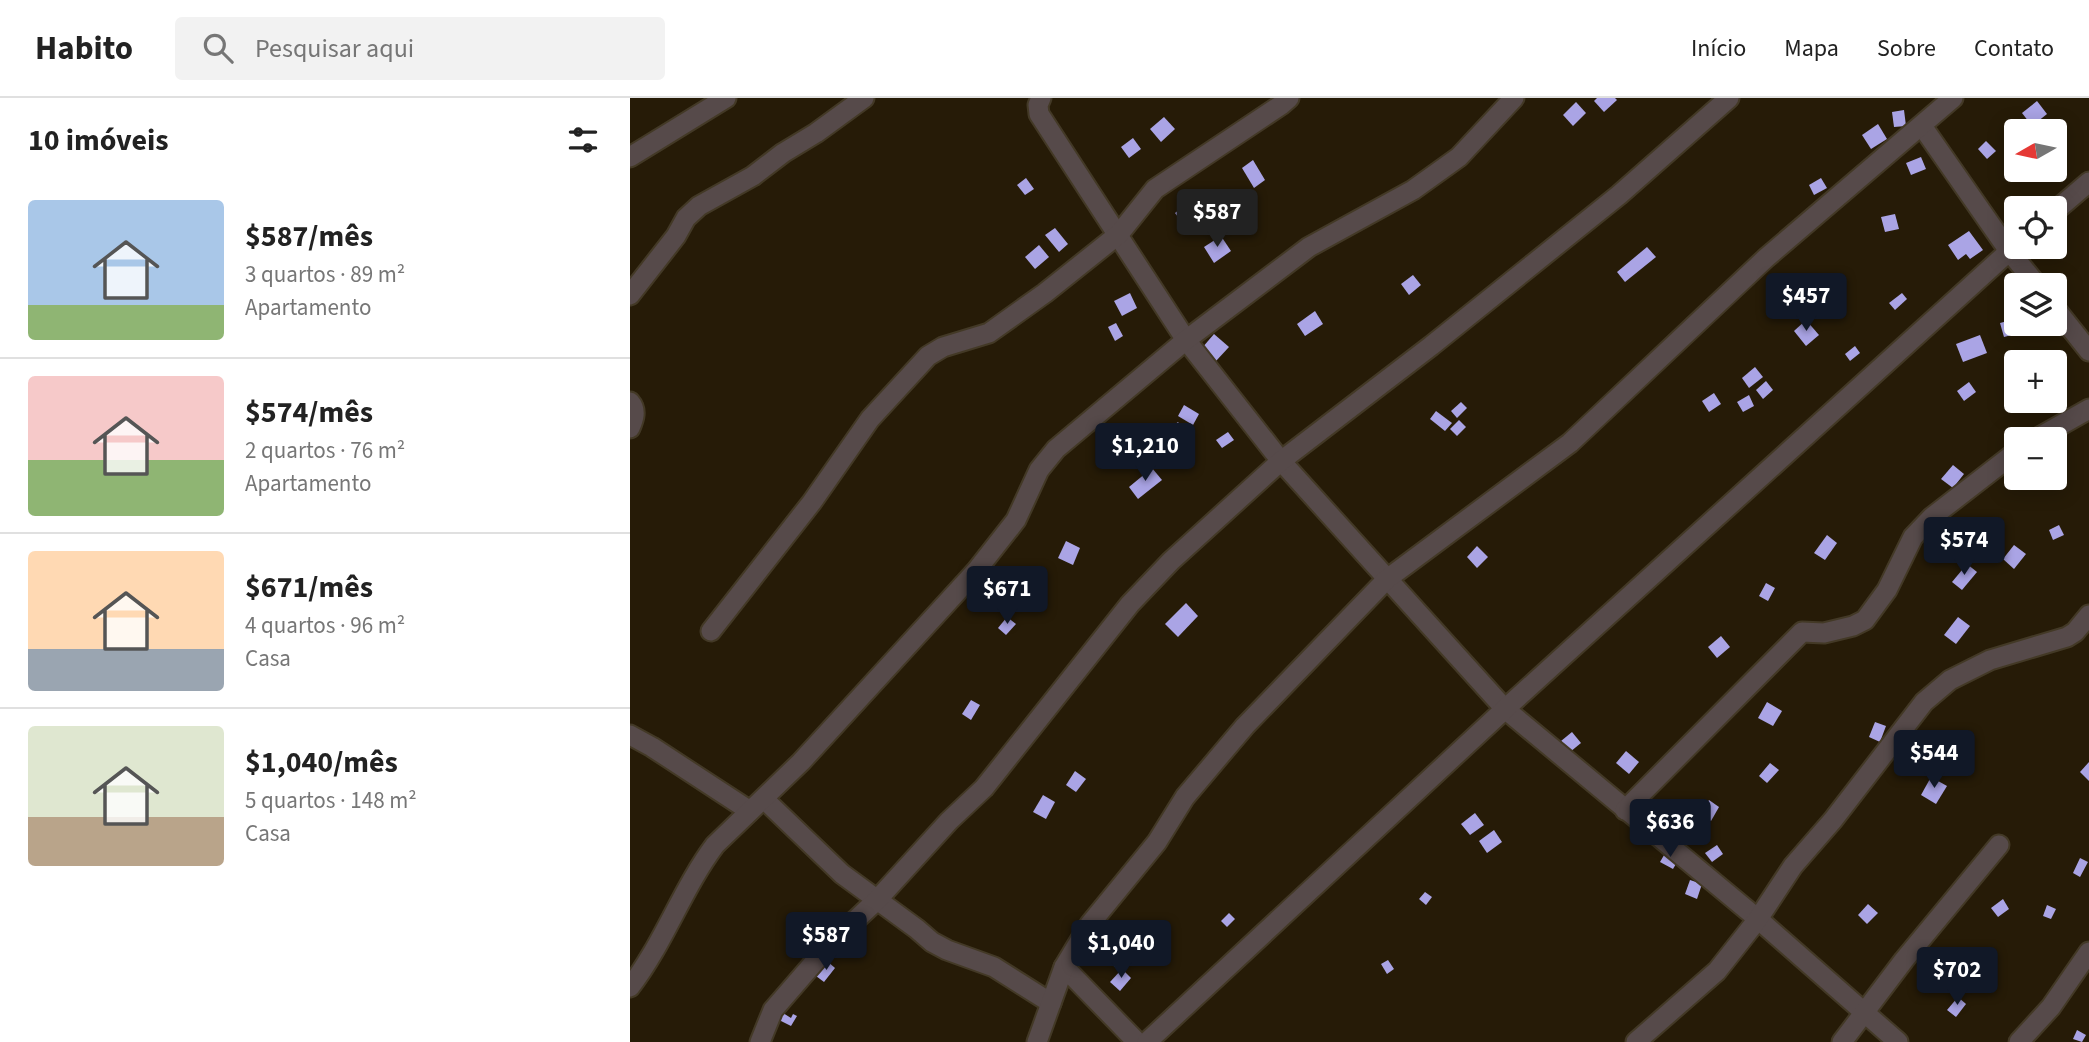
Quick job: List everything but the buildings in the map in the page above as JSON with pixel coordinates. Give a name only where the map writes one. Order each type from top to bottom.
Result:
[{"type":"street","points":[[630,158],[726,98]]},
{"type":"street","points":[[630,296],[676,236],[686,218],[699,206],[753,176],[864,98]]},
{"type":"street","points":[[1041,98],[1038,105],[1039,114],[1186,340],[1282,461],[1387,579],[1506,709],[1758,919],[1898,1042]]},
{"type":"street","points":[[711,631],[812,502],[870,419],[928,356],[943,347],[989,333],[1045,293],[1119,234],[1154,189],[1281,106],[1289,98]]},
{"type":"street","points":[[630,987],[715,845],[801,762],[976,571],[1016,520],[1039,470],[1056,449],[1186,340],[1309,247],[1413,190],[1459,157],[1514,98]]},
{"type":"street","points":[[760,1042],[773,1010],[831,943],[877,901],[949,821],[984,788],[1130,604],[1171,561],[1282,461],[1608,204],[1729,98]]},
{"type":"street","points":[[1037,1042],[1064,967],[1090,924],[1157,842],[1185,797],[1245,726],[1387,579],[1570,443],[1766,258],[1953,98]]},
{"type":"street","points":[[1922,126],[2004,236]]},
{"type":"street","points":[[2067,201],[2089,182]]},
{"type":"street","points":[[1147,1042],[1506,709],[2004,256]]},
{"type":"street","points":[[2067,323],[2089,351]]},
{"type":"street","points":[[630,402],[635,417],[630,428]]},
{"type":"street","points":[[2057,427],[2089,409]]},
{"type":"street","points":[[1625,810],[1801,632],[1824,633],[1865,620],[1887,590],[1913,537],[1932,517],[2004,461]]},
{"type":"street","points":[[1636,1042],[1717,971],[1758,919],[1793,866],[1833,820],[1924,702],[1950,680],[1990,660],[2067,637],[2076,632],[2089,615]]},
{"type":"street","points":[[630,735],[757,805],[932,942],[994,967],[1051,1003]]},
{"type":"street","points":[[1842,1042],[1904,960],[1999,845]]},
{"type":"street","points":[[2019,1042],[2051,1007],[2089,952]]},
{"type":"street","points":[[1064,967],[1137,1042]]}]
